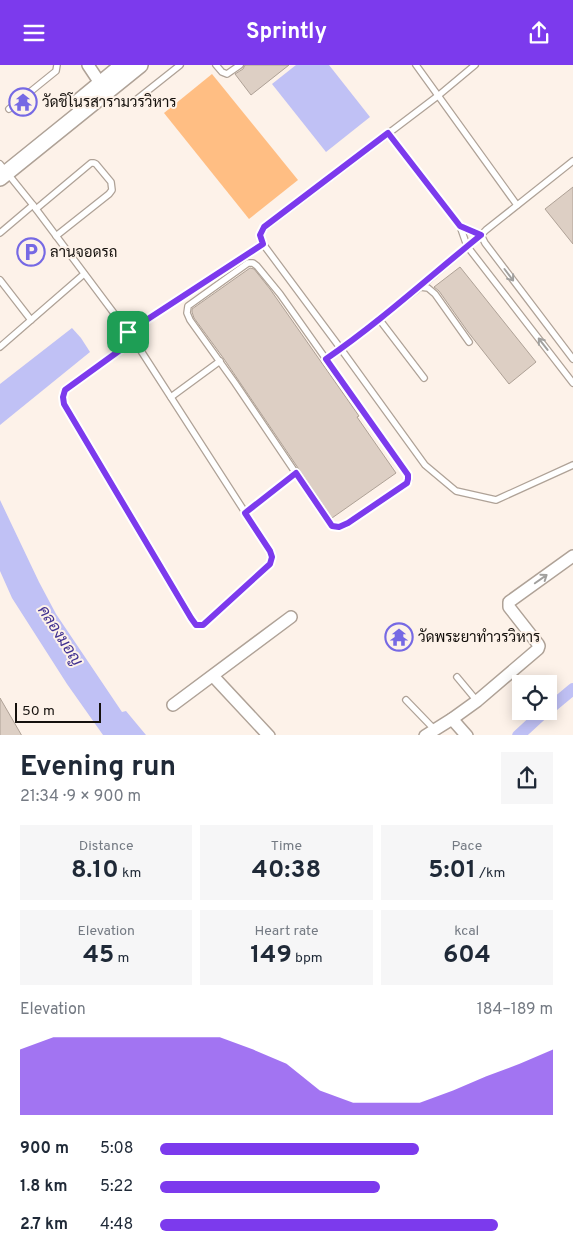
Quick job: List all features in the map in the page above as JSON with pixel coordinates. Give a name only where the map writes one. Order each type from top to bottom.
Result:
[{"type":"main road","points":[[2,169],[123,65]]},
{"type":"main road","points":[[2,169],[140,65]]},
{"type":"street","points":[[88,65],[100,83]]},
{"type":"street","points":[[430,732],[477,701],[538,649],[539,646],[509,607],[509,602],[573,556]]},
{"type":"street","points":[[173,705],[291,617]]},
{"type":"street","points":[[213,676],[269,735]]},
{"type":"street","points":[[452,719],[467,735]]},
{"type":"lane","points":[[9,109],[56,71],[57,65]]},
{"type":"lane","points":[[136,100],[180,65]]},
{"type":"lane","points":[[216,65],[222,72],[227,74],[240,65]]},
{"type":"lane","points":[[416,65],[517,205]]},
{"type":"lane","points":[[476,65],[264,227],[260,235],[263,244],[425,465],[456,491],[496,500],[573,465]]},
{"type":"lane","points":[[388,133],[460,226],[467,247],[573,383]]},
{"type":"lane","points":[[326,359],[420,287],[486,230],[573,161]]},
{"type":"lane","points":[[0,233],[91,163],[96,164],[111,183],[112,189],[109,194],[56,236]]},
{"type":"lane","points":[[2,169],[35,207],[134,340],[270,551],[272,557],[270,564],[203,625],[196,625],[191,618],[64,404],[65,390],[134,340]]},
{"type":"lane","points":[[460,226],[481,235],[485,243],[573,359]]},
{"type":"lane","points":[[128,332],[263,244]]},
{"type":"lane","points":[[248,263],[253,263],[257,265],[280,294],[326,359],[408,475],[407,483],[356,518],[339,527],[332,526],[190,320],[187,313],[188,306],[248,263]]},
{"type":"lane","points":[[0,347],[84,274]]},
{"type":"lane","points":[[0,280],[31,320]]},
{"type":"lane","points":[[420,287],[428,288],[435,294],[469,342]]},
{"type":"lane","points":[[379,319],[424,378]]},
{"type":"lane","points":[[171,397],[220,361]]},
{"type":"lane","points":[[245,513],[296,473]]},
{"type":"lane","points":[[457,677],[477,701]]},
{"type":"lane","points":[[406,700],[430,732]]},
{"type":"shaded area","points":[[212,74],[298,180],[249,219],[164,113]]},
{"type":"water","points":[[296,65],[329,65],[370,117],[326,152],[272,84]]},
{"type":"water","points":[[72,328],[90,352],[0,425],[0,384]]},
{"type":"water","name":"คลองมอญ","points":[[0,500],[56,614],[122,712],[126,711],[146,735],[103,735],[67,684],[12,598],[0,571]]},
{"type":"building","points":[[245,65],[289,65],[251,95],[235,74],[243,69]]},
{"type":"building","points":[[573,187],[573,244],[545,209]]},
{"type":"building","points":[[460,267],[536,362],[509,384],[439,291],[434,287]]},
{"type":"building","points":[[250,268],[254,269],[270,289],[359,416],[357,417],[396,473],[332,518],[194,318],[192,312],[192,309]]},
{"type":"building","points":[[0,698],[21,735],[0,735]]},
{"type":"waterway","points":[[557,702],[573,689]]},
{"type":"waterway","points":[[519,735],[535,720]]},
{"type":"place","name":"วัดชิโนรสารามวรวิหาร","points":[[23,102]]},
{"type":"place","name":"ลานจอดรถ","points":[[31,252]]},
{"type":"place","name":"วัดพระยาทําวรวิหาร","points":[[399,637]]},
{"type":"route","points":[[388,133],[460,226],[481,235],[420,287],[326,359],[408,475],[407,483],[348,523],[339,527],[332,526],[296,473],[245,513],[270,551],[272,557],[270,564],[203,625],[196,625],[191,618],[64,404],[65,390],[134,340],[128,332],[263,244],[260,235],[264,227],[388,133]]}]
